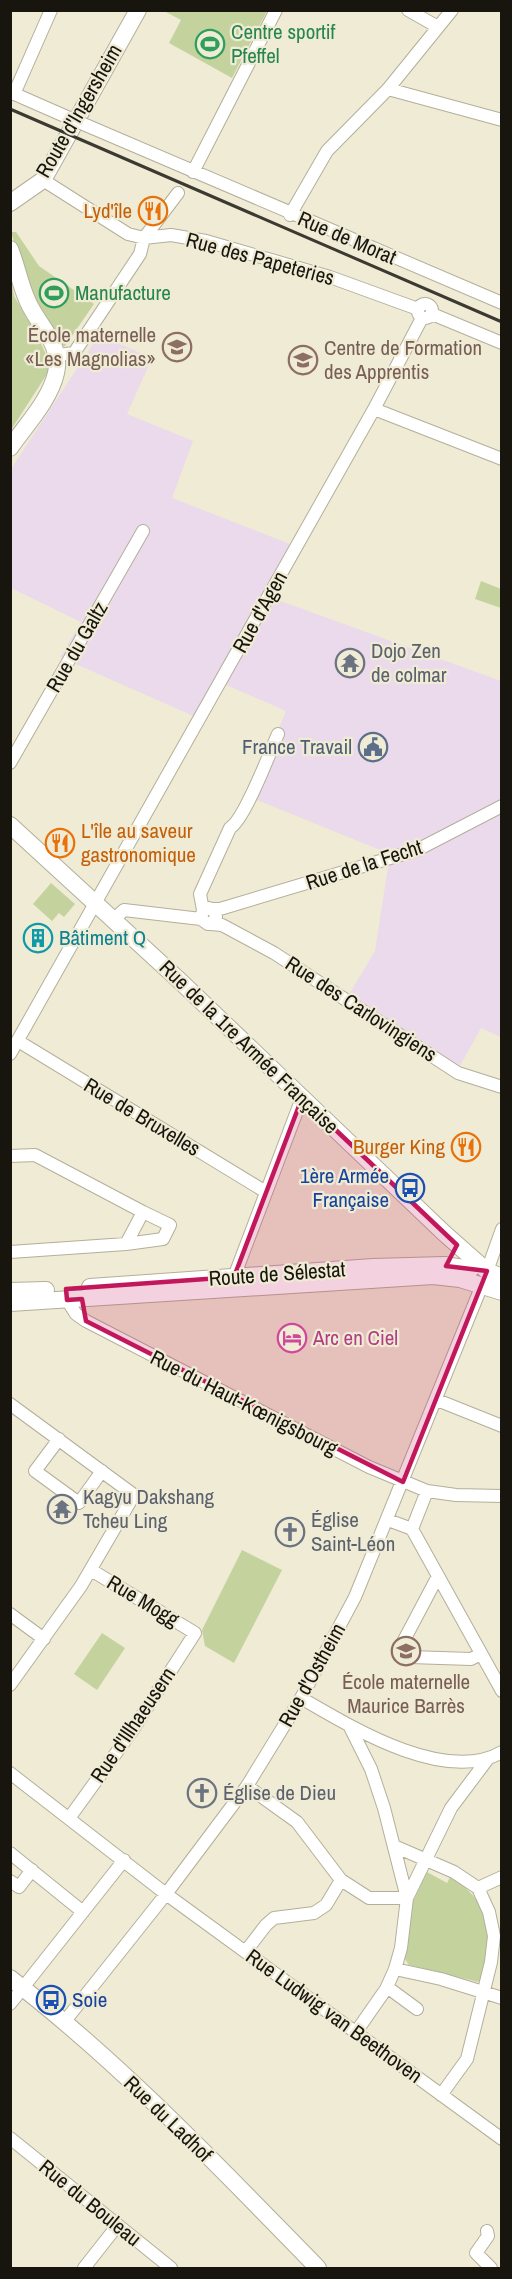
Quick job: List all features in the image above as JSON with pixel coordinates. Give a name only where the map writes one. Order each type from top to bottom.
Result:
[{"type":"main road","name":"Route d'Ingersheim","points":[[10,202],[43,180],[134,12]]},
{"type":"main road","points":[[10,249],[27,299],[57,355],[57,370],[53,382],[10,448]]},
{"type":"main road","name":"Rue de la 1re Armée Française","points":[[10,825],[114,920],[490,1278]]},
{"type":"main road","points":[[444,1265],[457,1245]]},
{"type":"main road","name":"Route de Sélestat","points":[[10,1303],[234,1276],[444,1265],[490,1278]]},
{"type":"main road","name":"Route de Sélestat","points":[[10,1291],[72,1296],[433,1276],[490,1278]]},
{"type":"main road","points":[[490,1278],[501,1292]]},
{"type":"main road","name":"Rue du Ladhof","points":[[17,1983],[65,2021],[240,2189],[318,2268]]},
{"type":"street","points":[[12,93],[51,10]]},
{"type":"street","points":[[193,172],[276,10]]},
{"type":"street","points":[[408,10],[438,27]]},
{"type":"street","points":[[290,214],[327,151],[388,89],[452,10]]},
{"type":"street","points":[[388,89],[501,120]]},
{"type":"street","name":"Rue de Morat","points":[[12,93],[501,303]]},
{"type":"street","name":"Rue des Papeteries","points":[[43,180],[118,229],[144,238],[171,236],[206,241],[330,276],[501,343]]},
{"type":"street","points":[[57,355],[74,353],[140,254],[144,238],[178,193]]},
{"type":"street","name":"Rue d'Agen","points":[[10,1054],[374,409],[424,314]]},
{"type":"street","points":[[374,409],[501,459]]},
{"type":"street","name":"Rue du Galtz","points":[[10,763],[143,531]]},
{"type":"street","points":[[210,915],[200,894],[230,828],[238,824],[278,734]]},
{"type":"street","name":"Rue de la Fecht","points":[[114,920],[124,910],[210,915],[417,850],[501,806]]},
{"type":"street","name":"Rue des Carlovingiens","points":[[210,915],[320,981],[458,1073],[501,1087]]},
{"type":"street","name":"Rue de Bruxelles","points":[[18,1041],[266,1192]]},
{"type":"street","points":[[234,1276],[302,1098]]},
{"type":"street","points":[[10,1156],[35,1155],[170,1225],[163,1239],[126,1244],[10,1252]]},
{"type":"street","points":[[126,1244],[143,1212]]},
{"type":"street","name":"Rue d'Ostheim","points":[[65,2021],[166,1894],[247,1786],[301,1698],[355,1596],[388,1520],[490,1278],[501,1229]]},
{"type":"street","name":"Rue du Haut-Kœnigsbourg","points":[[72,1296],[76,1314],[86,1321],[250,1408],[404,1482],[427,1491],[501,1496]]},
{"type":"street","points":[[437,1400],[501,1426]]},
{"type":"street","points":[[10,1404],[134,1494],[91,1570],[10,1685]]},
{"type":"street","points":[[59,1439],[35,1471],[79,1503],[102,1471]]},
{"type":"street","points":[[412,1529],[427,1491]]},
{"type":"street","points":[[388,1520],[412,1529],[501,1691]]},
{"type":"street","name":"Rue Mogg","points":[[91,1570],[195,1632]]},
{"type":"street","points":[[438,1576],[402,1644],[404,1653],[410,1657],[461,1658],[481,1654]]},
{"type":"street","points":[[10,1614],[44,1639]]},
{"type":"street","name":"Rue d'Illhaeusern","points":[[70,1817],[135,1727],[195,1632]]},
{"type":"street","points":[[301,1698],[350,1727],[411,1753],[445,1760],[487,1760]]},
{"type":"street","points":[[350,1727],[370,1769],[394,1845],[407,1898]]},
{"type":"street","points":[[356,2032],[387,1987],[395,1969],[407,1898],[451,1808],[487,1760],[501,1752]]},
{"type":"street","name":"Rue Ludwig van Beethoven","points":[[10,1773],[70,1817],[166,1894],[501,2139]]},
{"type":"street","points":[[247,1786],[297,1822],[341,1880],[369,1898],[407,1898]]},
{"type":"street","points":[[394,1845],[428,1859],[478,1888],[489,1911],[494,1936],[467,2059],[441,2095]]},
{"type":"street","points":[[10,1853],[83,1912]]},
{"type":"street","points":[[10,2004],[17,1983],[83,1912],[124,1860]]},
{"type":"street","points":[[10,1881],[19,1887],[32,1870]]},
{"type":"street","points":[[478,1888],[501,1877]]},
{"type":"street","points":[[246,1951],[274,1918],[314,1913],[326,1905],[341,1880]]},
{"type":"street","points":[[395,1969],[483,1991],[501,1998]]},
{"type":"street","points":[[387,1987],[417,2009]]},
{"type":"street","name":"Rue du Bouleau","points":[[10,2138],[171,2268]]},
{"type":"street","points":[[84,2268],[117,2226]]},
{"type":"street","points":[[487,2231],[488,2236],[476,2253],[491,2268]]},
{"type":"highlighted area","points":[[302,1098],[457,1245],[446,1266],[487,1271],[403,1482],[86,1321],[82,1299],[67,1300],[66,1289],[234,1277]]},
{"type":"shaded area","points":[[99,335],[152,358],[127,414],[193,441],[172,498],[290,544],[264,595],[501,681],[501,1037],[481,1028],[458,1069],[347,998],[375,951],[390,854],[250,797],[286,711],[224,684],[198,718],[60,657],[81,622],[11,588],[11,469]]},
{"type":"green space","name":"Centre sportif Pfeffel","points":[[164,11],[267,11],[232,78],[169,43],[181,20]]},
{"type":"green space","name":"Manufacture","points":[[11,232],[16,232],[39,266],[94,304],[65,346],[61,346],[32,299]]},
{"type":"green space","name":"Manufacture","points":[[10,274],[14,296],[38,337],[48,359],[49,371],[11,430]]},
{"type":"green space","points":[[481,581],[501,589],[501,608],[475,599]]},
{"type":"green space","points":[[51,883],[75,904],[64,917],[59,913],[52,921],[33,904]]},
{"type":"green space","points":[[242,1550],[282,1570],[234,1663],[205,1646],[202,1630]]},
{"type":"green space","points":[[102,1633],[125,1648],[97,1690],[74,1674]]},
{"type":"green space","points":[[427,1872],[447,1883],[450,1877],[461,1884],[470,1892],[483,1912],[489,1935],[483,1972],[478,1982],[409,1965],[403,1956],[412,1904]]},
{"type":"railway","points":[[10,109],[502,322]]},
{"type":"place","name":"Centre sportif Pfeffel","points":[[210,44]]},
{"type":"place","name":"Lyd'île","points":[[153,211]]},
{"type":"place","name":"Manufacture","points":[[54,293]]},
{"type":"place","name":"École maternelle «Les Magnolias»","points":[[177,347]]},
{"type":"place","name":"Centre de Formation des Apprentis","points":[[303,360]]},
{"type":"place","name":"Dojo Zen de colmar","points":[[350,663]]},
{"type":"place","name":"France Travail","points":[[373,747]]},
{"type":"place","name":"L'île au saveur gastronomique","points":[[60,843]]},
{"type":"place","name":"Bâtiment Q","points":[[38,938]]},
{"type":"place","name":"Burger King","points":[[466,1147]]},
{"type":"place","name":"1ère Armée Française","points":[[410,1188]]},
{"type":"place","name":"Arc en Ciel","points":[[292,1338]]},
{"type":"place","name":"Kagyu Dakshang Tcheu Ling","points":[[62,1509]]},
{"type":"place","name":"Église Saint-Léon","points":[[290,1532]]},
{"type":"place","name":"École maternelle Maurice Barrès","points":[[406,1651]]},
{"type":"place","name":"Église de Dieu","points":[[202,1793]]},
{"type":"place","name":"Soie","points":[[51,2000]]}]
